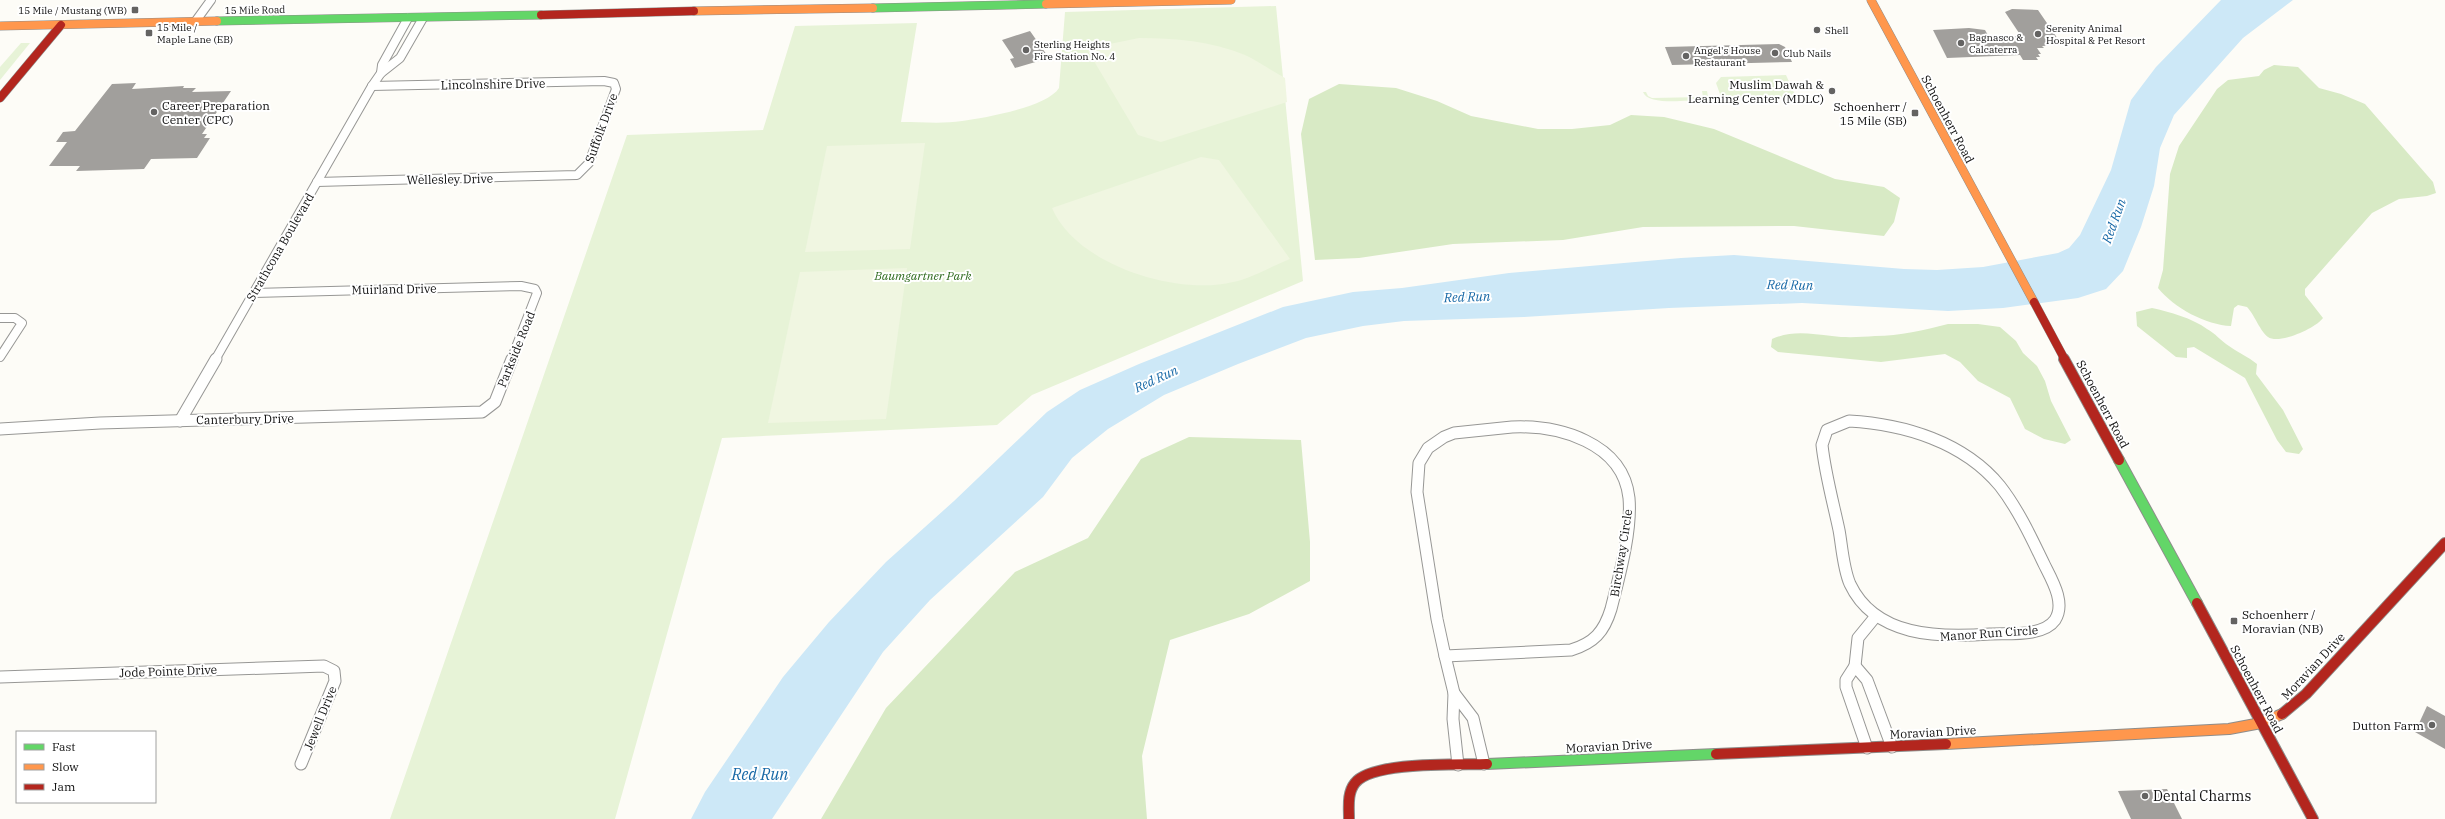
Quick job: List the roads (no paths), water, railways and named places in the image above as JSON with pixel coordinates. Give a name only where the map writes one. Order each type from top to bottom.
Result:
[{"type":"main road","name":"15 Mile Road","points":[[0,26],[1231,0]]},
{"type":"main road","name":"Schoenherr Road","points":[[1871,0],[2313,819]]},
{"type":"main road","points":[[0,98],[61,25]]},
{"type":"main road","name":"Moravian Drive","points":[[1349,819],[1348,797],[1352,786],[1358,778],[1367,773],[1382,770],[1458,765],[1892,747],[2229,729],[2262,723],[2284,713],[2306,694],[2327,669],[2445,543]]},
{"type":"street","points":[[195,22],[211,0]]},
{"type":"street","name":"Strathcona Boulevard","points":[[381,73],[382,64],[408,18]]},
{"type":"street","name":"Strathcona Boulevard","points":[[180,421],[372,86],[381,73],[394,65],[407,48],[424,18]]},
{"type":"street","points":[[391,48],[407,48]]},
{"type":"street","name":"Lincolnshire Drive","points":[[372,86],[614,83]]},
{"type":"street","name":"Suffolk Drive","points":[[583,172],[589,163],[616,89],[614,83]]},
{"type":"street","name":"Wellesley Drive","points":[[317,182],[570,176],[583,172]]},
{"type":"street","name":"Muirland Drive","points":[[254,293],[521,286],[535,289]]},
{"type":"street","name":"Parkside Road","points":[[490,408],[498,396],[538,293],[535,289]]},
{"type":"street","points":[[0,318],[12,317],[18,319],[22,323],[0,357]]},
{"type":"street","name":"Canterbury Drive","points":[[0,429],[180,421],[473,414],[490,408]]},
{"type":"street","name":"Manor Run Circle","points":[[1849,421],[1879,423],[1916,432],[1940,442],[1972,461],[1987,474],[2002,489],[2024,527],[2057,593],[2059,604],[2052,625],[2043,629],[1944,636],[1916,634],[1876,616],[1854,591],[1850,583],[1823,455],[1822,445],[1827,430],[1849,421]]},
{"type":"street","name":"Birchway Circle","points":[[1445,656],[1571,650],[1581,647],[1602,633],[1611,614],[1629,505],[1626,485],[1622,476],[1608,457],[1600,450],[1567,432],[1534,426],[1454,433],[1442,437],[1424,451],[1419,460],[1415,480],[1437,619],[1445,656],[1454,693],[1454,719],[1458,765]]},
{"type":"street","points":[[1867,748],[1846,687],[1846,680],[1854,666],[1854,643],[1859,632],[1876,616]]},
{"type":"street","name":"Jode Pointe Drive","points":[[0,677],[324,666],[334,671]]},
{"type":"street","points":[[1854,666],[1868,680],[1892,747]]},
{"type":"street","name":"Jewell Drive","points":[[301,764],[335,681],[334,671]]},
{"type":"street","name":"Birchway Circle","points":[[1454,693],[1473,718],[1484,764]]},
{"type":"water","name":"Red Run","points":[[2221,0],[2293,0],[2243,38],[2174,115],[2160,148],[2154,186],[2141,227],[2123,271],[2106,289],[2078,298],[2003,308],[1948,311],[1802,303],[1669,308],[1524,317],[1404,321],[1363,326],[1306,338],[1238,364],[1164,395],[1108,429],[1072,458],[1043,497],[930,600],[883,652],[772,819],[691,819],[705,792],[783,677],[829,622],[886,562],[954,501],[1047,412],[1080,390],[1139,364],[1283,307],[1353,292],[1402,288],[1509,273],[1681,258],[1734,255],[1904,269],[1937,270],[1983,267],[2058,253],[2069,248],[2080,235],[2111,170],[2131,100],[2156,67]]},
{"type":"place","name":"15 Mile / Mustang (WB)","points":[[135,10]]},
{"type":"place","name":"Shell","points":[[1817,30]]},
{"type":"place","name":"15 Mile / Maple Lane (EB)","points":[[149,33]]},
{"type":"place","name":"Serenity Animal Hospital & Pet Resort","points":[[2038,34]]},
{"type":"place","name":"Bagnasco & Calcaterra","points":[[1961,43]]},
{"type":"place","name":"Sterling Heights Fire Station No. 4","points":[[1026,50]]},
{"type":"place","name":"Club Nails","points":[[1775,53]]},
{"type":"place","name":"Angel's House Restaurant","points":[[1686,56]]},
{"type":"place","name":"Muslim Dawah & Learning Center (MDLC)","points":[[1832,91]]},
{"type":"place","name":"Career Preparation Center (CPC)","points":[[154,112]]},
{"type":"place","name":"Schoenherr / 15 Mile (SB)","points":[[1915,113]]},
{"type":"place","name":"Schoenherr / Moravian (NB)","points":[[2234,621]]},
{"type":"place","name":"Dutton Farm","points":[[2432,725]]},
{"type":"place","name":"Dental Charms","points":[[2145,796]]},
{"type":"park label","name":"Baumgartner Park","points":[[923,275]]}]
